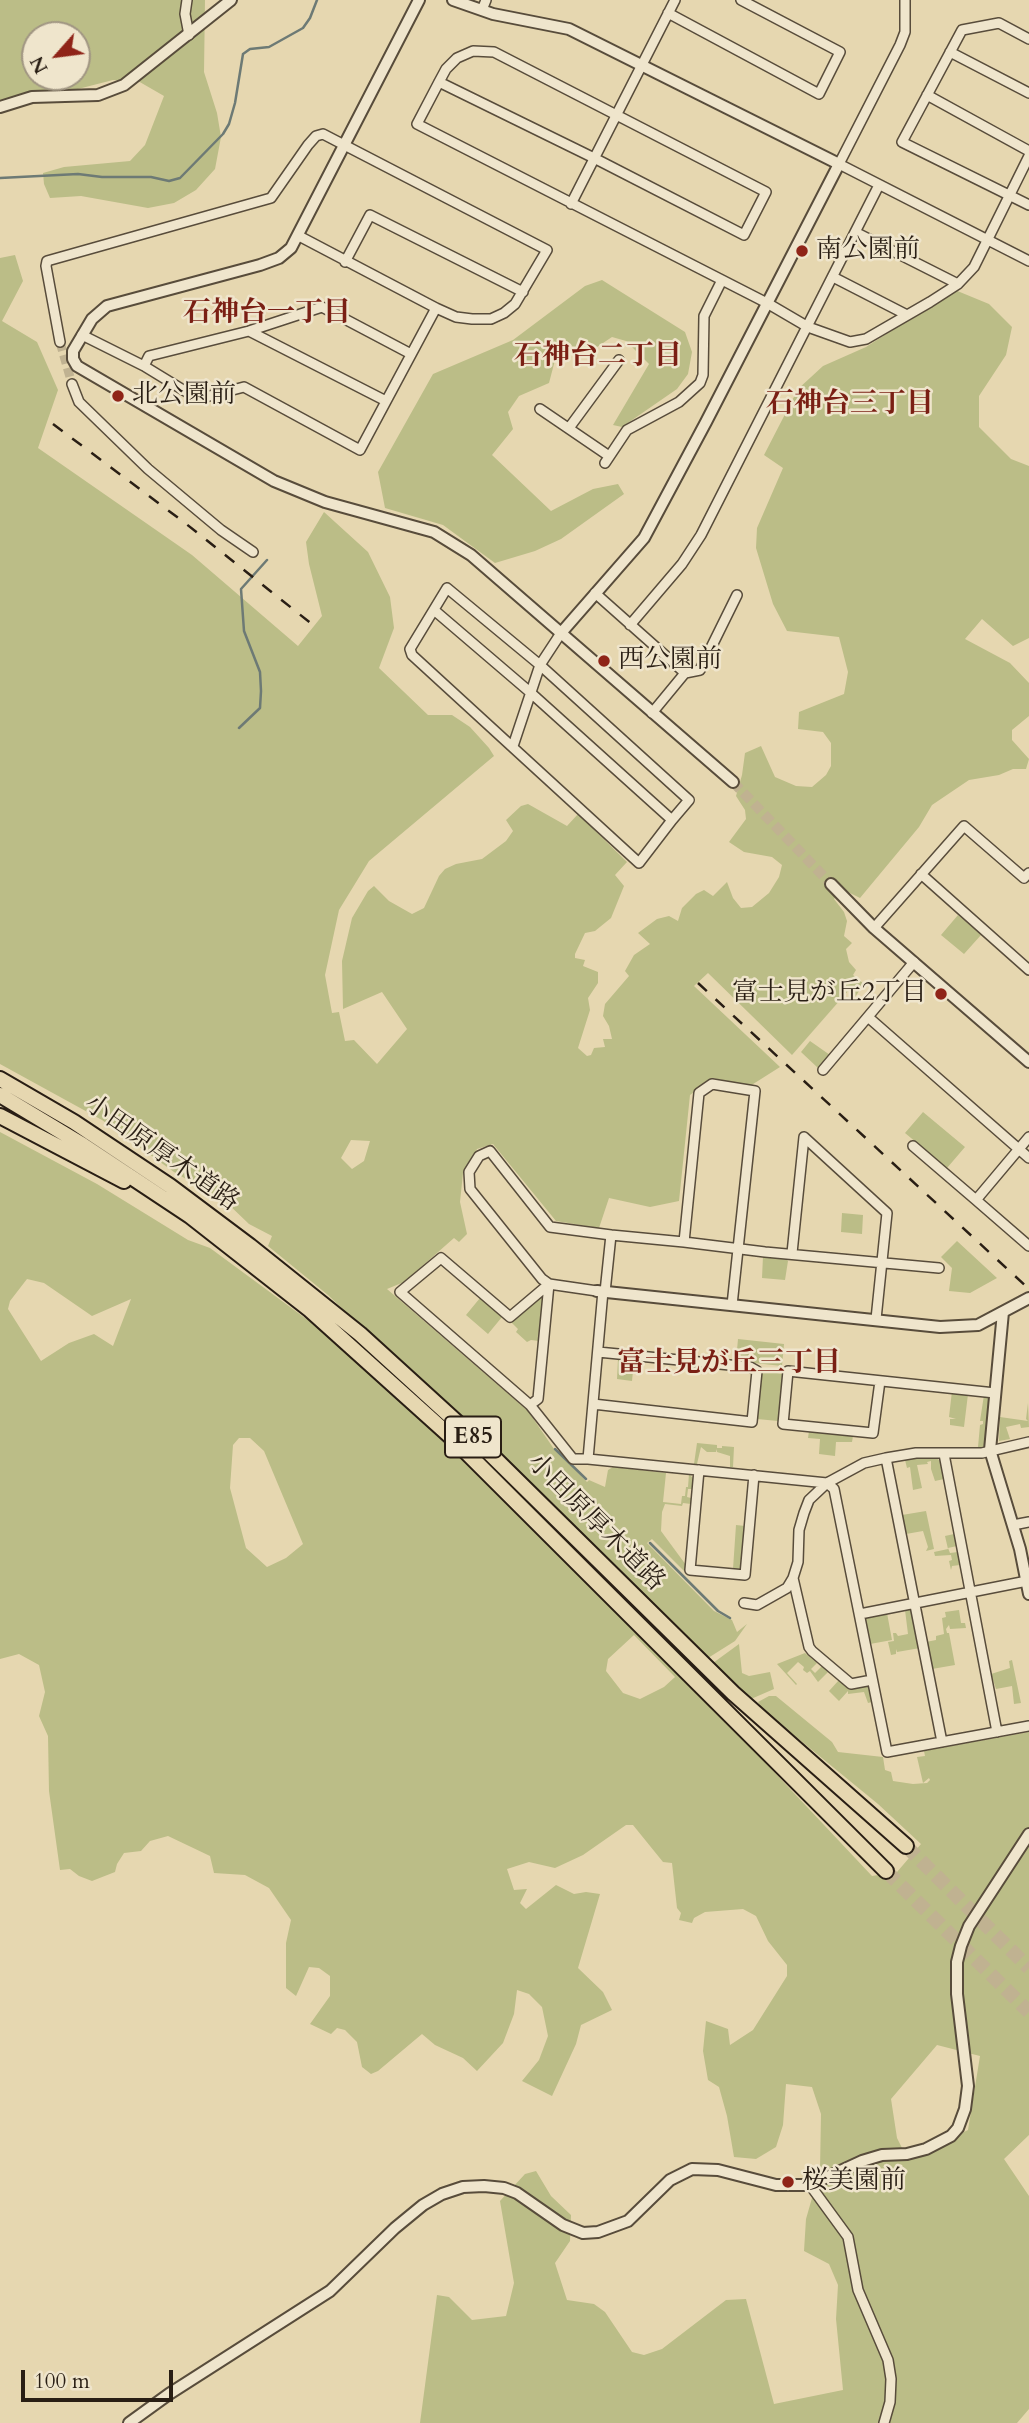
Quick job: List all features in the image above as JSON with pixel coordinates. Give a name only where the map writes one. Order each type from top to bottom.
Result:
[{"type":"highway","name":"小田原厚木道路","points":[[0,1079],[74,1122],[170,1186],[360,1334],[473,1437],[733,1693],[906,1846]]},
{"type":"highway","name":"小田原厚木道路","points":[[0,1096],[83,1145],[190,1216],[310,1310],[450,1436],[886,1871]]},
{"type":"highway","points":[[0,1116],[190,1216]]},
{"type":"street","points":[[187,0],[185,14],[188,35]]},
{"type":"street","points":[[0,107],[32,97],[98,95],[112,90],[136,77],[231,0]]},
{"type":"street","points":[[419,0],[291,248],[279,258],[107,306],[98,311],[82,335],[73,351],[73,359],[77,366],[274,481],[325,502],[435,532],[471,555],[733,782]]},
{"type":"street","points":[[453,0],[484,5],[569,29],[1029,261]]},
{"type":"street","points":[[571,204],[675,0]]},
{"type":"street","points":[[668,13],[820,94],[840,52],[741,0]]},
{"type":"street","points":[[513,746],[540,665],[561,633],[644,538],[651,526],[900,46],[905,32],[905,0]]},
{"type":"street","points":[[1029,39],[999,23],[962,30],[902,142],[1029,205]]},
{"type":"street","points":[[439,82],[744,235],[766,192],[494,52],[473,51],[457,58],[446,69],[439,82],[417,124],[767,303],[808,327],[850,342],[866,339],[958,284],[974,267],[1029,156]]},
{"type":"street","points":[[950,52],[1029,93]]},
{"type":"street","points":[[927,95],[1029,150]]},
{"type":"street","points":[[60,342],[47,261],[271,198],[316,136],[323,134],[547,250],[515,304],[491,319],[456,317],[299,236]]},
{"type":"street","points":[[630,625],[682,564],[701,535],[857,233],[879,185]]},
{"type":"street","points":[[345,262],[370,215],[523,292]]},
{"type":"street","points":[[857,233],[958,284]]},
{"type":"street","points":[[833,277],[907,315]]},
{"type":"street","points":[[540,409],[569,428],[607,460],[627,430],[679,402],[700,383],[703,375],[704,316],[722,280]]},
{"type":"street","points":[[144,366],[149,356],[249,331],[322,307],[411,354]]},
{"type":"street","points":[[82,335],[144,366],[198,399],[244,387],[360,450],[436,308]]},
{"type":"street","points":[[249,331],[386,401]]},
{"type":"street","points":[[569,428],[619,360]]},
{"type":"street","points":[[72,384],[79,402],[148,469],[221,530],[253,552]]},
{"type":"street","points":[[447,588],[540,665],[689,800],[639,863],[412,655],[410,649],[434,610],[447,588]]},
{"type":"street","points":[[595,593],[685,673]]},
{"type":"street","points":[[652,713],[685,673],[700,670],[737,595]]},
{"type":"street","points":[[434,610],[672,820]]},
{"type":"street","points":[[874,928],[964,826],[1027,878]]},
{"type":"street","points":[[921,874],[1029,970]]},
{"type":"street","points":[[831,884],[874,928],[1029,1062]]},
{"type":"street","points":[[823,1070],[914,962]]},
{"type":"street","points":[[868,1017],[1029,1158]]},
{"type":"street","points":[[684,1242],[699,1093],[712,1084],[755,1091],[732,1305]]},
{"type":"street","points":[[792,1253],[804,1137],[887,1213],[876,1319]]},
{"type":"street","points":[[976,1200],[1029,1137]]},
{"type":"street","points":[[913,1146],[1029,1245]]},
{"type":"street","points":[[939,1268],[550,1227],[490,1151],[479,1156],[469,1172],[470,1189],[542,1279],[549,1284],[940,1327],[978,1325],[1029,1298]]},
{"type":"street","points":[[588,1459],[601,1291],[611,1235]]},
{"type":"street","points":[[549,1284],[510,1317],[441,1258],[400,1292],[530,1405],[573,1459],[827,1483],[834,1489],[887,1752],[1029,1726]]},
{"type":"street","points":[[530,1405],[537,1399],[549,1284]]},
{"type":"street","points":[[1003,1312],[990,1450],[1013,1525],[1029,1594]]},
{"type":"street","points":[[593,1404],[752,1422],[757,1371],[750,1367],[598,1352]]},
{"type":"street","points":[[880,1381],[873,1433],[783,1424],[788,1371],[995,1393]]},
{"type":"street","points":[[744,1603],[757,1605],[787,1588],[798,1562],[799,1530],[804,1513],[810,1500],[827,1483],[864,1464],[886,1458],[916,1453],[982,1453],[1029,1442]]},
{"type":"street","points":[[944,1454],[998,1732]]},
{"type":"street","points":[[886,1458],[942,1742]]},
{"type":"street","points":[[699,1470],[690,1570],[745,1575],[754,1475]]},
{"type":"street","points":[[1013,1525],[1029,1522]]},
{"type":"street","points":[[793,1578],[812,1651],[851,1684],[872,1680]]},
{"type":"street","points":[[860,1614],[1027,1581]]},
{"type":"street","points":[[128,2423],[330,2291],[395,2228],[423,2205],[442,2194],[463,2187],[504,2188],[517,2193],[564,2225],[583,2233],[598,2232],[628,2221],[670,2179],[692,2169],[718,2169],[776,2185],[810,2185],[872,2158],[926,2149],[951,2136],[958,2128],[965,2109],[968,2086],[957,1994],[958,1954],[970,1926],[1029,1834]]},
{"type":"street","points":[[810,2185],[848,2237],[858,2290],[888,2360],[890,2402],[884,2423]]},
{"type":"green space","points":[[0,0],[205,0],[204,72],[217,113],[221,137],[215,169],[196,190],[174,203],[148,208],[81,196],[50,198],[43,173],[64,167],[130,161],[145,145],[164,96],[138,81],[113,80],[91,86],[91,21],[21,21],[21,91],[70,91],[0,109]]},
{"type":"green space","points":[[15,255],[23,281],[2,321],[37,342],[58,390],[38,448],[192,555],[298,646],[322,616],[306,542],[324,512],[368,552],[390,597],[394,628],[379,668],[428,715],[452,715],[470,727],[494,756],[369,861],[339,910],[325,975],[332,1013],[339,1012],[345,1041],[354,1040],[377,1064],[407,1029],[382,992],[343,1009],[342,961],[352,918],[368,891],[374,886],[389,901],[412,914],[424,908],[445,869],[482,859],[506,841],[513,831],[506,820],[521,806],[528,804],[567,826],[578,814],[627,862],[615,875],[624,886],[611,918],[595,931],[585,933],[575,954],[575,958],[585,960],[583,966],[598,972],[598,983],[588,998],[590,1010],[578,1048],[587,1056],[591,1055],[594,1048],[605,1047],[603,1039],[612,1039],[603,1016],[605,1004],[629,976],[625,971],[634,955],[650,944],[638,933],[657,919],[669,916],[678,921],[682,908],[696,894],[704,890],[713,896],[727,882],[733,898],[741,908],[752,907],[769,893],[779,877],[782,865],[772,857],[744,852],[729,842],[746,819],[745,810],[736,796],[745,753],[761,746],[775,777],[796,786],[812,787],[826,775],[831,766],[831,743],[823,732],[798,729],[799,712],[844,694],[848,672],[839,637],[787,631],[773,604],[756,548],[757,528],[783,468],[764,455],[798,389],[823,366],[866,347],[955,290],[989,304],[1012,327],[1006,355],[979,396],[979,427],[1011,459],[1029,466],[1029,638],[1013,646],[982,619],[965,639],[1010,663],[1029,683],[1029,716],[1012,730],[1012,740],[1029,759],[1026,769],[1013,769],[999,775],[969,780],[932,805],[919,827],[860,898],[842,889],[834,899],[847,921],[844,936],[852,943],[846,949],[849,962],[856,970],[853,975],[864,984],[855,997],[848,991],[792,1055],[708,973],[694,986],[780,1067],[750,1086],[713,1078],[690,1095],[679,1201],[650,1207],[609,1198],[599,1228],[556,1221],[493,1144],[477,1149],[463,1173],[460,1202],[467,1234],[459,1242],[454,1238],[404,1282],[387,1289],[528,1411],[554,1449],[587,1482],[589,1480],[605,1487],[608,1470],[613,1467],[666,1473],[663,1502],[681,1504],[682,1496],[685,1496],[688,1487],[689,1474],[694,1479],[693,1489],[688,1489],[687,1497],[691,1498],[691,1504],[683,1503],[682,1506],[665,1504],[662,1512],[661,1531],[686,1565],[684,1571],[652,1539],[647,1543],[714,1611],[732,1620],[737,1632],[747,1624],[735,1641],[708,1658],[328,1295],[268,1246],[272,1236],[249,1224],[226,1202],[174,1172],[102,1120],[0,1064],[0,258]],"holes":[[[351,1140],[370,1141],[364,1161],[352,1169],[341,1158]]]},
{"type":"green space","points":[[602,280],[685,332],[692,352],[688,374],[677,389],[622,427],[613,425],[649,364],[626,341],[612,337],[588,353],[577,347],[559,345],[549,383],[519,396],[508,412],[513,429],[492,455],[551,511],[593,489],[618,484],[624,494],[561,539],[535,551],[495,563],[443,525],[385,508],[378,472],[433,374],[513,340],[585,286]]},
{"type":"green space","points":[[958,915],[981,935],[964,954],[941,935]]},
{"type":"green space","points":[[810,1041],[830,1055],[818,1068],[801,1052]]},
{"type":"green space","points":[[923,1112],[965,1147],[947,1168],[905,1133]]},
{"type":"green space","points":[[0,1132],[97,1184],[188,1240],[210,1248],[324,1332],[483,1477],[681,1673],[872,1876],[897,1872],[921,1844],[878,1804],[762,1709],[758,1702],[769,1696],[776,1696],[832,1742],[838,1752],[883,1757],[885,1770],[891,1772],[893,1781],[913,1784],[927,1783],[930,1780],[929,1778],[923,1783],[917,1757],[925,1756],[924,1751],[1029,1732],[1029,2135],[1004,2159],[1029,2196],[1029,2409],[1017,2423],[420,2423],[437,2295],[449,2297],[472,2320],[506,2316],[514,2283],[500,2201],[525,2174],[536,2171],[551,2196],[571,2215],[570,2241],[555,2263],[567,2300],[594,2304],[605,2312],[632,2352],[644,2355],[662,2349],[726,2300],[746,2299],[774,2404],[843,2390],[836,2319],[838,2285],[829,2264],[804,2251],[806,2219],[820,2170],[821,2114],[812,2087],[786,2084],[783,2125],[776,2147],[756,2159],[734,2157],[719,2087],[708,2080],[703,2051],[706,2021],[728,2029],[730,2045],[753,2030],[787,1976],[787,1965],[768,1941],[756,1916],[743,1909],[705,1912],[694,1918],[692,1923],[679,1920],[681,1913],[677,1908],[672,1863],[663,1862],[633,1825],[626,1825],[583,1855],[555,1868],[529,1862],[507,1869],[514,1890],[527,1889],[520,1903],[526,1909],[556,1885],[574,1894],[600,1894],[578,1968],[603,1992],[612,2010],[581,2025],[576,2044],[552,2096],[522,2081],[539,2060],[548,2036],[542,2007],[529,1994],[517,1990],[514,2014],[503,2043],[477,2071],[463,2058],[435,2045],[422,2034],[371,2074],[362,2067],[357,2042],[345,2030],[337,2028],[331,2034],[310,2024],[330,1996],[330,1976],[319,1968],[309,1967],[296,1996],[286,1988],[286,1943],[291,1920],[269,1888],[245,1875],[214,1873],[210,1856],[168,1836],[150,1841],[141,1851],[124,1853],[115,1872],[92,1881],[70,1869],[60,1870],[49,1791],[48,1736],[39,1716],[45,1692],[39,1665],[19,1654],[0,1659]],"holes":[[[27,1279],[44,1283],[92,1316],[131,1299],[113,1346],[94,1334],[69,1343],[41,1361],[8,1309],[10,1301]],[[239,1438],[250,1438],[264,1451],[303,1544],[286,1558],[267,1567],[246,1548],[230,1488],[233,1445]],[[634,1635],[675,1677],[664,1687],[640,1699],[623,1693],[606,1671],[608,1659]],[[937,2045],[980,2056],[968,2130],[908,2160],[897,2138],[891,2099]]]},
{"type":"green space","points":[[842,1213],[863,1215],[862,1234],[841,1232]]},
{"type":"green space","points":[[957,1241],[997,1278],[970,1293],[949,1291],[952,1268],[941,1257]]},
{"type":"green space","points":[[763,1256],[784,1257],[788,1261],[785,1280],[762,1278]]},
{"type":"green space","points":[[544,1293],[539,1341],[527,1342],[516,1332],[518,1329],[511,1322]]},
{"type":"green space","points":[[480,1298],[502,1317],[488,1334],[466,1315]]},
{"type":"green space","points":[[738,1339],[784,1344],[782,1366],[736,1361]]},
{"type":"green space","points":[[618,1359],[634,1361],[632,1381],[617,1379]]},
{"type":"green space","points":[[762,1371],[784,1374],[778,1421],[757,1419]]},
{"type":"green space","points":[[952,1391],[968,1394],[964,1427],[950,1425],[950,1419],[956,1419],[949,1417]]},
{"type":"green space","points":[[984,1395],[989,1399],[985,1444],[982,1448],[978,1447],[980,1425],[983,1424],[983,1421],[980,1421]]},
{"type":"green space","points":[[1028,1403],[1029,1427],[1021,1428],[1020,1424],[1006,1427],[1010,1439],[999,1441],[1000,1417],[1028,1421]]},
{"type":"green space","points":[[809,1431],[853,1436],[852,1442],[836,1442],[835,1456],[819,1454],[820,1439],[808,1438]]},
{"type":"green space","points":[[697,1443],[717,1445],[717,1448],[734,1447],[733,1467],[730,1467],[730,1456],[717,1452],[717,1449],[716,1452],[707,1452],[701,1447],[697,1464],[694,1464]]},
{"type":"green space","points":[[935,1457],[940,1461],[944,1479],[935,1481],[931,1461],[917,1465],[922,1488],[913,1490],[910,1467],[907,1468],[905,1460]]},
{"type":"green space","points":[[926,1511],[934,1549],[926,1551],[928,1547],[923,1531],[906,1534],[902,1515]]},
{"type":"green space","points":[[736,1525],[745,1526],[742,1567],[738,1571],[733,1569]]},
{"type":"green space","points":[[954,1534],[957,1546],[948,1548],[950,1553],[958,1552],[960,1565],[952,1566],[951,1570],[951,1555],[935,1556],[934,1552],[948,1549],[945,1536]]},
{"type":"green space","points":[[905,1610],[913,1611],[920,1648],[897,1652],[896,1649],[896,1654],[891,1655],[888,1642],[894,1641],[893,1633],[898,1636],[908,1634]]},
{"type":"green space","points":[[959,1610],[961,1623],[965,1623],[966,1628],[950,1629],[949,1625],[946,1629],[955,1665],[932,1669],[926,1642],[936,1640],[936,1636],[944,1634],[942,1618],[946,1617],[945,1612]]},
{"type":"green space","points":[[887,1613],[892,1640],[870,1644],[865,1620],[867,1617]]},
{"type":"green space","points":[[739,1644],[742,1673],[749,1676],[770,1672],[774,1689],[751,1699],[713,1663]]},
{"type":"green space","points":[[805,1653],[817,1663],[811,1669],[815,1673],[822,1666],[828,1672],[818,1682],[810,1671],[807,1673],[803,1670],[804,1667],[798,1662],[787,1673],[796,1685],[777,1664]]},
{"type":"green space","points":[[1012,1660],[1021,1703],[1014,1704],[1012,1686],[996,1689],[991,1674],[1010,1668],[1009,1661]]},
{"type":"green space","points":[[839,1680],[850,1689],[866,1686],[870,1688],[872,1702],[868,1703],[864,1692],[848,1694],[848,1691],[839,1701],[829,1691]]},
{"type":"waterway","points":[[0,178],[78,174],[151,177],[169,181],[180,178],[223,134],[229,124],[243,54],[250,49],[269,47],[303,28],[317,0]]},
{"type":"waterway","points":[[239,728],[260,708],[261,691],[260,672],[244,631],[241,589],[267,560]]},
{"type":"waterway","points":[[555,1449],[586,1479]]},
{"type":"waterway","points":[[650,1543],[718,1611],[730,1618]]},
{"type":"tunnel","points":[[60,342],[72,384]]},
{"type":"tunnel","points":[[733,782],[831,884]]},
{"type":"tunnel","points":[[906,1846],[1029,1968]]},
{"type":"tunnel","points":[[886,1871],[1029,2012]]},
{"type":"railway","points":[[53,424],[185,523],[313,625]]},
{"type":"railway","points":[[698,983],[1029,1289]]},
{"type":"place","name":"南公園前","points":[[802,251]]},
{"type":"place","name":"北公園前","points":[[118,396]]},
{"type":"place","name":"西公園前","points":[[604,661]]},
{"type":"place","name":"富士見が丘2丁目","points":[[941,994]]},
{"type":"place","name":"桜美園前","points":[[788,2182]]},
{"type":"district","name":"石神台一丁目","points":[[267,315]]},
{"type":"district","name":"石神台二丁目","points":[[598,358]]},
{"type":"district","name":"石神台三丁目","points":[[850,406]]},
{"type":"district","name":"富士見が丘三丁目","points":[[729,1365]]}]
